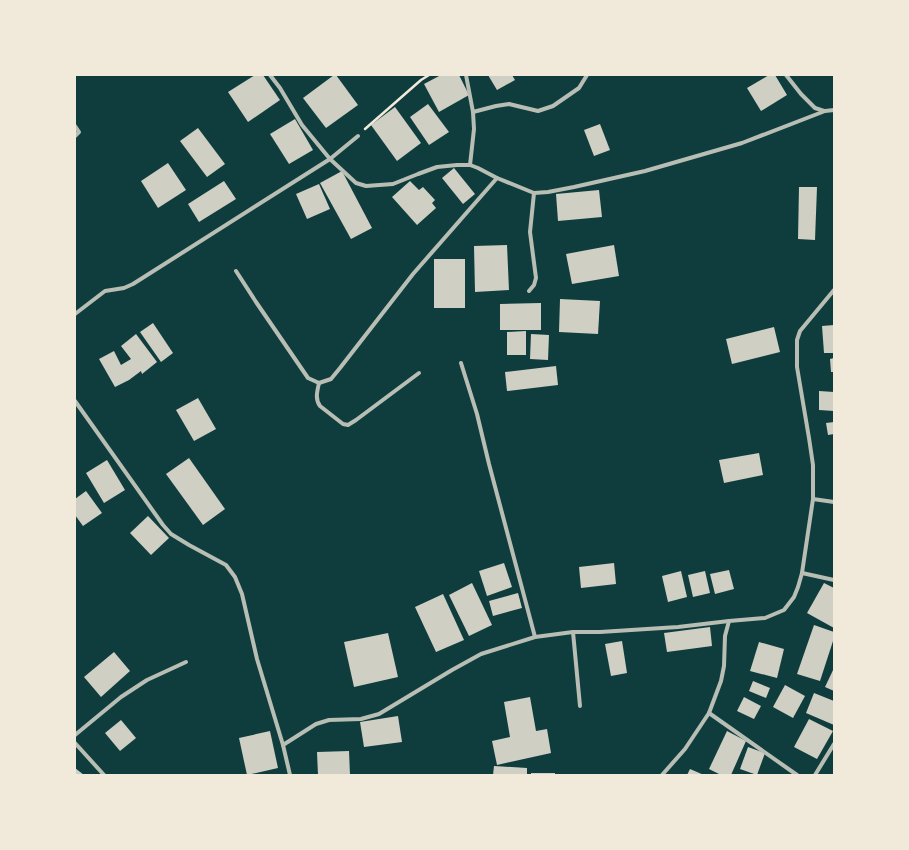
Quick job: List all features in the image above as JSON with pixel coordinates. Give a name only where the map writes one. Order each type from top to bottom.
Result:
[{"type":"street","points":[[270,75],[280,88],[302,125],[330,159],[356,183],[366,186],[393,184],[436,167],[470,165],[534,193],[548,192],[652,169],[742,143],[825,111],[834,110]]},
{"type":"street","points":[[466,75],[473,112],[474,129],[470,165]]},
{"type":"street","points":[[473,112],[509,104],[538,111],[553,106],[579,88],[587,75]]},
{"type":"street","points":[[786,75],[801,94],[815,108],[825,111]]},
{"type":"street","points":[[75,126],[79,132],[75,136]]},
{"type":"street","points":[[75,314],[105,291],[124,288],[133,284],[330,159],[358,136]]},
{"type":"street","points":[[236,271],[308,378],[319,383],[330,379],[340,368],[413,274],[497,178]]},
{"type":"street","points":[[529,291],[534,285],[536,278],[530,232],[534,193]]},
{"type":"street","points":[[283,745],[316,724],[329,720],[361,719],[379,714],[452,670],[482,654],[535,638],[573,632],[600,632],[678,627],[765,618],[784,610],[794,597],[802,573],[813,499],[813,465],[797,367],[797,340],[804,325],[834,290]]},
{"type":"street","points":[[461,363],[477,414],[535,638]]},
{"type":"street","points":[[319,383],[316,398],[317,402],[343,424],[348,425],[419,373]]},
{"type":"street","points":[[75,401],[163,525],[171,534],[226,565],[235,577],[242,594],[257,659],[283,745],[290,775]]},
{"type":"street","points":[[813,499],[834,502]]},
{"type":"street","points":[[802,573],[834,580]]},
{"type":"street","points":[[662,775],[685,749],[709,713],[721,681],[724,666],[725,636],[729,621]]},
{"type":"street","points":[[573,632],[580,706]]},
{"type":"street","points":[[75,736],[121,697],[147,680],[186,662]]},
{"type":"street","points":[[709,713],[797,775]]},
{"type":"street","points":[[75,743],[104,775]]},
{"type":"street","points":[[815,775],[834,744]]},
{"type":"path","points":[[358,136],[421,80],[429,75]]},
{"type":"building","points":[[255,75],[263,75],[280,100],[248,122],[228,92]]},
{"type":"building","points":[[336,75],[358,105],[326,128],[303,98]]},
{"type":"building","points":[[441,75],[459,75],[469,95],[439,112],[424,84]]},
{"type":"building","points":[[488,75],[512,75],[515,80],[497,90]]},
{"type":"building","points":[[769,75],[775,75],[787,95],[761,111],[747,88]]},
{"type":"building","points":[[428,104],[449,132],[429,145],[410,117]]},
{"type":"building","points":[[395,107],[421,143],[397,161],[371,125]]},
{"type":"building","points":[[295,119],[313,150],[289,164],[270,134]]},
{"type":"building","points":[[600,124],[610,150],[594,156],[584,130]]},
{"type":"building","points":[[198,128],[225,164],[207,177],[180,141]]},
{"type":"building","points":[[168,163],[186,190],[158,208],[141,181]]},
{"type":"building","points":[[454,168],[475,194],[463,204],[442,178]]},
{"type":"building","points":[[342,171],[372,228],[351,239],[320,183]]},
{"type":"building","points":[[224,181],[236,199],[199,222],[188,204]]},
{"type":"building","points":[[410,181],[419,190],[423,187],[435,200],[432,203],[436,208],[417,225],[392,197]]},
{"type":"building","points":[[319,184],[330,209],[307,219],[296,194]]},
{"type":"building","points":[[799,187],[817,187],[815,240],[798,239]]},
{"type":"building","points":[[599,190],[602,217],[558,221],[556,194]]},
{"type":"building","points":[[507,245],[509,290],[475,292],[474,246]]},
{"type":"building","points":[[614,245],[619,276],[572,284],[566,254]]},
{"type":"building","points":[[434,259],[465,259],[465,308],[434,308]]},
{"type":"building","points":[[560,299],[600,301],[598,334],[559,332]]},
{"type":"building","points":[[541,303],[541,330],[500,330],[500,304]]},
{"type":"building","points":[[153,323],[173,353],[161,362],[140,332]]},
{"type":"building","points":[[834,325],[834,353],[824,353],[822,326]]},
{"type":"building","points":[[774,327],[780,352],[732,364],[726,339]]},
{"type":"building","points":[[526,331],[526,355],[507,355],[507,332]]},
{"type":"building","points":[[136,334],[157,362],[142,374],[141,371],[129,380],[115,387],[99,359],[114,351],[121,365],[131,359],[121,346]]},
{"type":"building","points":[[531,334],[549,335],[548,360],[530,359]]},
{"type":"building","points":[[834,358],[834,372],[831,372],[830,359]]},
{"type":"building","points":[[556,366],[558,385],[507,391],[505,372]]},
{"type":"building","points":[[819,391],[834,392],[834,411],[819,410]]},
{"type":"building","points":[[198,398],[216,429],[194,441],[176,410]]},
{"type":"building","points":[[834,422],[834,434],[828,435],[826,423]]},
{"type":"building","points":[[759,453],[763,475],[724,483],[719,460]]},
{"type":"building","points":[[189,458],[225,509],[203,525],[166,474]]},
{"type":"building","points":[[107,460],[125,490],[104,503],[86,473]]},
{"type":"building","points":[[86,491],[102,513],[83,526],[75,515],[75,499]]},
{"type":"building","points":[[148,516],[169,538],[151,555],[130,533]]},
{"type":"building","points":[[504,563],[512,587],[487,596],[479,571]]},
{"type":"building","points":[[614,563],[616,584],[581,588],[579,567]]},
{"type":"building","points":[[729,570],[734,589],[715,594],[710,574]]},
{"type":"building","points":[[681,571],[687,597],[668,602],[662,576]]},
{"type":"building","points":[[705,571],[710,593],[693,597],[688,575]]},
{"type":"building","points":[[472,583],[492,625],[469,636],[449,595]]},
{"type":"building","points":[[824,583],[834,588],[834,628],[807,613]]},
{"type":"building","points":[[518,593],[522,608],[493,616],[489,601]]},
{"type":"building","points":[[443,594],[464,640],[436,652],[415,607]]},
{"type":"building","points":[[814,625],[834,632],[834,638],[820,681],[797,674]]},
{"type":"building","points":[[710,627],[712,646],[667,652],[664,633]]},
{"type":"building","points":[[388,633],[398,677],[354,687],[344,642]]},
{"type":"building","points":[[622,641],[627,673],[611,676],[605,644]]},
{"type":"building","points":[[759,642],[784,649],[777,678],[750,671]]},
{"type":"building","points":[[114,652],[130,671],[101,697],[84,677]]},
{"type":"building","points":[[834,668],[834,691],[825,687]]},
{"type":"building","points":[[753,681],[770,688],[766,698],[749,691]]},
{"type":"building","points":[[785,685],[805,696],[793,718],[773,707]]},
{"type":"building","points":[[814,693],[834,701],[834,725],[806,713]]},
{"type":"building","points":[[530,697],[536,731],[547,729],[551,753],[497,765],[492,741],[510,737],[504,702]]},
{"type":"building","points":[[744,697],[761,706],[754,719],[737,711]]},
{"type":"building","points":[[398,716],[402,742],[364,747],[360,722]]},
{"type":"building","points":[[809,719],[833,731],[817,759],[794,747]]},
{"type":"building","points":[[121,720],[136,738],[120,751],[105,733]]},
{"type":"building","points":[[270,731],[278,768],[247,775],[239,738]]},
{"type":"building","points":[[727,731],[746,741],[731,775],[721,775],[709,769]]},
{"type":"building","points":[[748,747],[765,753],[757,775],[740,769]]},
{"type":"building","points":[[349,751],[350,775],[318,775],[317,752]]},
{"type":"building","points":[[494,766],[527,768],[527,775],[493,775]]},
{"type":"building","points":[[75,768],[84,775],[75,775]]},
{"type":"building","points":[[690,769],[704,775],[687,775]]},
{"type":"building","points":[[531,773],[555,773],[555,775],[531,775]]}]
